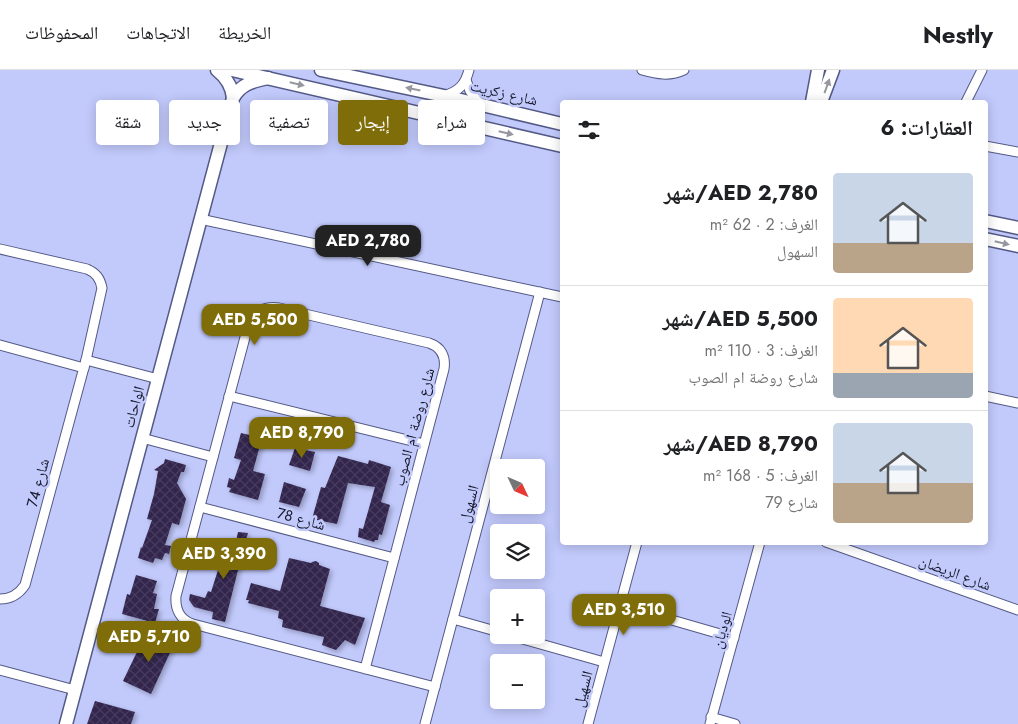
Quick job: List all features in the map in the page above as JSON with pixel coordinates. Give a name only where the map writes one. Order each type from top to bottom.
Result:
[{"type":"street","points":[[217,70],[223,74],[229,83],[233,98]]},
{"type":"street","points":[[232,70],[560,146]]},
{"type":"street","name":"شارع زكريت","points":[[321,70],[462,100]]},
{"type":"street","points":[[444,96],[454,92],[466,80],[469,70]]},
{"type":"street","points":[[642,70],[668,75],[684,70]]},
{"type":"street","points":[[812,100],[818,70]]},
{"type":"street","points":[[822,100],[833,70]]},
{"type":"street","points":[[967,100],[980,71]]},
{"type":"street","points":[[233,98],[247,84],[268,78]]},
{"type":"street","points":[[466,80],[476,100]]},
{"type":"street","name":"الواحات","points":[[66,724],[233,98]]},
{"type":"street","name":"شارع زكريت","points":[[485,105],[560,124]]},
{"type":"street","points":[[988,147],[1018,152]]},
{"type":"street","points":[[200,220],[560,297]]},
{"type":"street","points":[[988,222],[1018,228]]},
{"type":"street","points":[[988,240],[1018,246]]},
{"type":"street","name":"شارع 74","points":[[0,249],[87,269],[96,274],[101,283],[101,292],[85,364],[24,585],[14,596],[0,599]]},
{"type":"street","name":"السهول","points":[[425,724],[540,292]]},
{"type":"street","name":"شارع روضة ام الصوب","points":[[365,669],[445,363],[444,358],[439,348],[429,343],[279,308],[266,308],[254,314],[250,320],[176,596],[176,605],[182,617],[189,623],[365,669],[435,687]]},
{"type":"street","points":[[0,346],[158,379]]},
{"type":"street","points":[[229,396],[424,444]]},
{"type":"street","points":[[988,397],[1018,403]]},
{"type":"street","points":[[142,438],[213,457]]},
{"type":"street","name":"شارع 78","points":[[200,507],[394,558]]},
{"type":"street","name":"السهيل","points":[[588,724],[636,545]]},
{"type":"street","name":"الوديان","points":[[710,721],[759,545]]},
{"type":"street","name":"شارع الريضان","points":[[834,545],[1018,610]]},
{"type":"street","points":[[620,605],[734,638]]},
{"type":"street","points":[[453,619],[490,629]]},
{"type":"street","name":"السهيل","points":[[541,644],[604,662]]},
{"type":"street","points":[[0,670],[75,690]]},
{"type":"street","points":[[710,721],[735,724]]},
{"type":"building","points":[[270,424],[289,431],[284,445],[265,440]]},
{"type":"building","points":[[241,433],[262,438],[253,471],[265,474],[258,500],[229,492],[231,488],[227,487],[229,478],[234,480],[241,460],[234,458]]},
{"type":"building","points":[[295,448],[315,452],[310,471],[289,465]]},
{"type":"building","points":[[338,456],[368,464],[369,460],[391,467],[381,502],[390,505],[382,535],[379,534],[378,540],[374,542],[358,537],[359,528],[363,529],[375,487],[348,483],[337,524],[312,519],[321,487],[325,488]]},
{"type":"building","points":[[165,459],[186,465],[177,483],[186,499],[179,525],[172,523],[165,545],[171,546],[169,554],[165,553],[162,560],[155,558],[153,563],[138,558],[152,520],[147,519],[158,471],[154,470],[164,463]]},
{"type":"building","points":[[284,482],[306,489],[299,507],[279,502]]},
{"type":"building","points":[[238,532],[248,533],[245,543],[248,544],[246,555],[242,554],[225,622],[212,619],[213,612],[194,607],[189,600],[190,594],[205,598],[208,591],[211,592],[225,541],[228,542],[228,539],[236,541]]},
{"type":"building","points":[[289,558],[311,563],[316,561],[319,565],[330,569],[320,606],[365,618],[355,645],[345,640],[336,650],[322,645],[324,637],[282,627],[283,620],[278,618],[279,611],[248,603],[249,600],[246,600],[251,583],[280,591]]},
{"type":"building","points":[[136,575],[157,581],[153,593],[157,594],[154,609],[159,609],[155,623],[122,614],[127,594],[130,595]]},
{"type":"building","points":[[147,631],[174,644],[151,694],[123,681]]},
{"type":"building","points":[[95,701],[135,712],[131,724],[87,724]]}]
